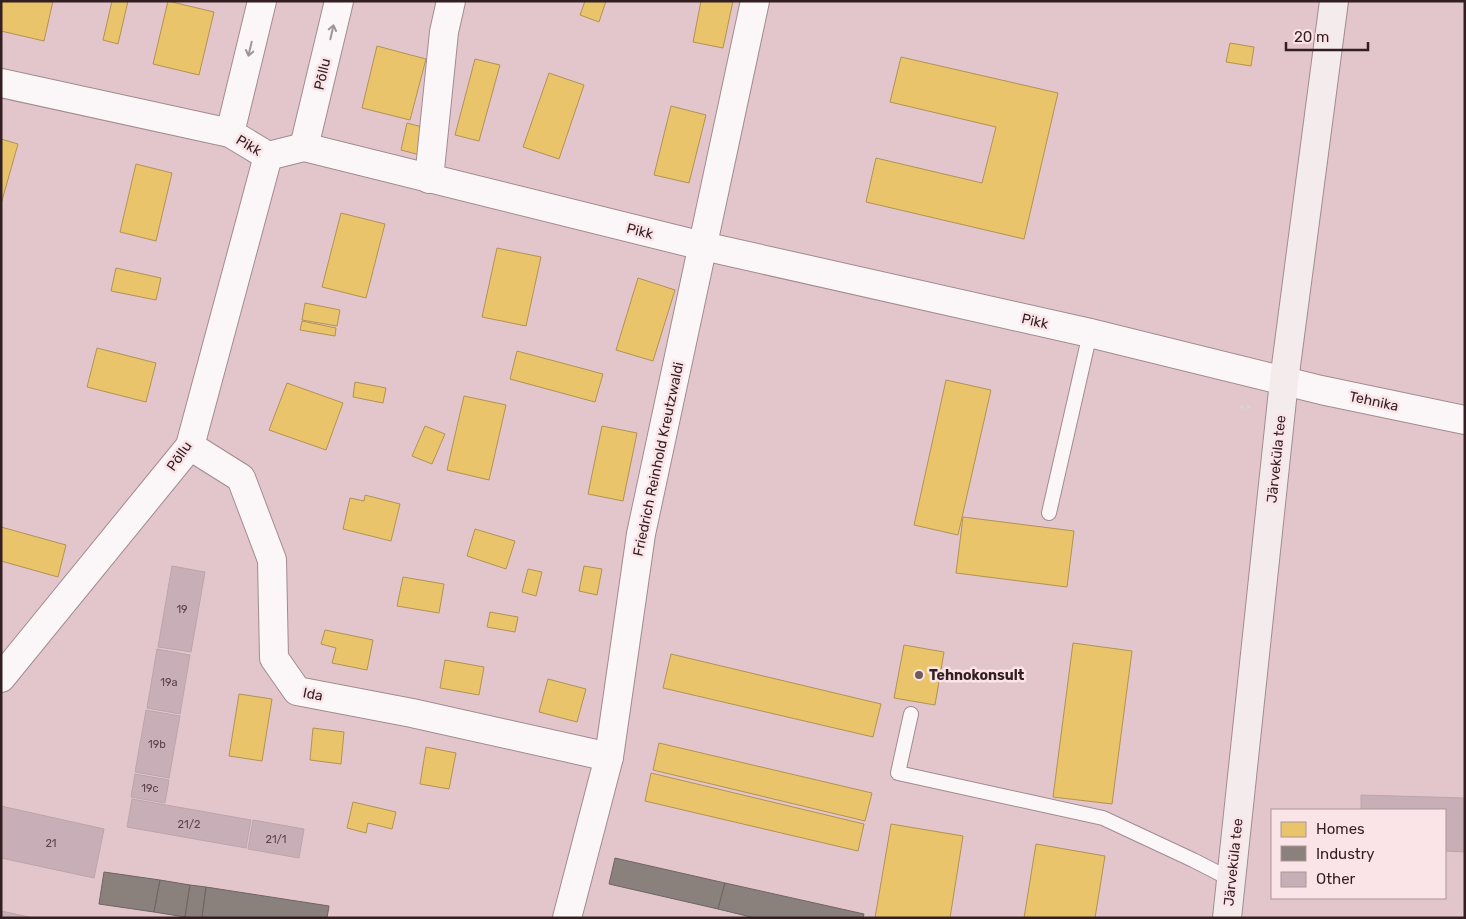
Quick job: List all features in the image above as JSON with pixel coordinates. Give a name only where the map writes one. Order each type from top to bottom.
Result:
[{"type":"main road","name":"Järveküla tee","points":[[1228,918],[1284,381],[1334,1]]},
{"type":"street","points":[[230,133],[262,1]]},
{"type":"street","name":"Põllu","points":[[304,148],[339,1]]},
{"type":"street","points":[[429,179],[444,32],[451,1]]},
{"type":"street","name":"Friedrich Reinhold Kreutzwaldi","points":[[567,918],[608,757],[641,534],[755,1]]},
{"type":"street","name":"Pikk","points":[[1,83],[230,133],[268,156],[304,148],[703,246],[1090,333],[1284,381]]},
{"type":"street","name":"Põllu","points":[[1,678],[190,446],[268,156]]},
{"type":"street","name":"Tehnika","points":[[1284,381],[1465,420]]},
{"type":"street","name":"Ida","points":[[190,446],[241,478],[272,560],[274,658],[297,691],[412,713],[608,757]]},
{"type":"lane","points":[[1050,513],[1090,333]]},
{"type":"lane","points":[[911,714],[898,773],[1103,818],[1232,880]]},
{"type":"building: Homes","points":[[1,1],[53,1],[44,41],[1,31]]},
{"type":"building: Homes","points":[[112,1],[128,1],[118,44],[103,40]]},
{"type":"building: Homes","points":[[168,1],[214,12],[199,75],[153,64]]},
{"type":"building: Homes","points":[[585,1],[606,1],[599,22],[580,15]]},
{"type":"building: Homes","points":[[701,1],[733,1],[723,48],[693,42]]},
{"type":"building: Homes","points":[[1230,43],[1254,47],[1251,66],[1226,62]]},
{"type":"building: Homes","points":[[377,46],[426,59],[410,120],[362,108]]},
{"type":"building: Homes","points":[[901,57],[1058,93],[1024,239],[866,202],[876,158],[982,183],[996,127],[890,102]]},
{"type":"building: Homes","points":[[475,59],[500,65],[479,141],[455,135]]},
{"type":"building: Homes","points":[[549,73],[584,85],[559,159],[523,147]]},
{"type":"building: Homes","points":[[671,106],[706,115],[689,183],[654,175]]},
{"type":"building: Homes","points":[[407,123],[426,128],[420,155],[401,150]]},
{"type":"building: Homes","points":[[1,139],[18,144],[1,204]]},
{"type":"building: Homes","points":[[136,164],[172,173],[156,241],[120,232]]},
{"type":"building: Homes","points":[[341,213],[385,224],[366,298],[322,287]]},
{"type":"building: Homes","points":[[497,248],[541,257],[526,326],[482,317]]},
{"type":"building: Homes","points":[[116,268],[161,278],[156,300],[111,291]]},
{"type":"building: Homes","points":[[638,278],[675,290],[653,361],[616,350]]},
{"type":"building: Homes","points":[[305,303],[340,310],[337,326],[302,320]]},
{"type":"building: Homes","points":[[302,321],[336,328],[335,336],[300,330]]},
{"type":"building: Homes","points":[[97,348],[156,363],[146,402],[87,387]]},
{"type":"building: Homes","points":[[517,351],[603,374],[595,402],[510,379]]},
{"type":"building: Homes","points":[[946,380],[991,390],[958,535],[914,525]]},
{"type":"building: Homes","points":[[355,382],[386,388],[383,403],[353,397]]},
{"type":"building: Homes","points":[[287,383],[343,403],[326,450],[269,430]]},
{"type":"building: Homes","points":[[464,396],[506,405],[489,480],[447,470]]},
{"type":"building: Homes","points":[[425,426],[445,434],[432,464],[412,456]]},
{"type":"building: Homes","points":[[602,426],[637,433],[623,501],[588,494]]},
{"type":"building: Homes","points":[[365,495],[400,504],[391,541],[343,529],[350,498],[364,501]]},
{"type":"building: Homes","points":[[963,517],[1074,531],[1067,587],[956,573]]},
{"type":"building: Homes","points":[[1,527],[66,545],[58,577],[1,561]]},
{"type":"building: Homes","points":[[475,529],[515,541],[506,569],[467,556]]},
{"type":"building: Homes","points":[[584,566],[602,569],[597,595],[579,591]]},
{"type":"building: Homes","points":[[528,569],[542,572],[536,596],[522,592]]},
{"type":"building: Homes","points":[[403,577],[444,584],[439,613],[397,606]]},
{"type":"building: Homes","points":[[490,612],[518,617],[515,632],[487,627]]},
{"type":"building: Homes","points":[[325,630],[373,640],[367,670],[332,663],[336,648],[321,644]]},
{"type":"building: Homes","points":[[1073,643],[1132,651],[1112,804],[1053,797]]},
{"type":"building: Homes","name":"Tehnokonsult","points":[[904,645],[944,652],[935,705],[894,698]]},
{"type":"building: Homes","points":[[671,654],[881,704],[873,737],[663,688]]},
{"type":"building: Homes","points":[[445,660],[484,667],[479,695],[440,688]]},
{"type":"building: Homes","points":[[548,679],[586,689],[577,722],[539,712]]},
{"type":"building: Homes","points":[[239,694],[272,699],[262,761],[229,756]]},
{"type":"building: Homes","points":[[313,728],[344,732],[341,764],[310,760]]},
{"type":"building: Homes","points":[[659,743],[872,793],[865,821],[653,770]]},
{"type":"building: Homes","points":[[426,747],[456,753],[449,789],[420,784]]},
{"type":"building: Homes","points":[[651,773],[864,824],[858,851],[645,801]]},
{"type":"building: Homes","points":[[353,802],[396,812],[392,829],[368,823],[366,833],[347,828]]},
{"type":"building: Homes","points":[[891,824],[963,836],[950,918],[875,918]]},
{"type":"building: Homes","points":[[1036,844],[1105,856],[1095,918],[1024,918]]},
{"type":"building: Industry","points":[[615,858],[725,883],[718,909],[609,884]]},
{"type":"building: Industry","points":[[104,872],[160,880],[154,912],[99,904]]},
{"type":"building: Industry","points":[[160,880],[190,885],[185,917],[154,912]]},
{"type":"building: Industry","points":[[725,883],[864,914],[863,918],[755,918],[718,909]]},
{"type":"building: Industry","points":[[190,885],[206,887],[202,918],[185,917]]},
{"type":"building: Industry","points":[[206,887],[329,906],[327,918],[202,918]]},
{"type":"building: Other","points":[[172,566],[205,572],[191,652],[158,647]]},
{"type":"building: Other","points":[[157,649],[190,655],[180,714],[147,708]]},
{"type":"building: Other","points":[[146,710],[180,716],[169,778],[135,772]]},
{"type":"building: Other","points":[[135,774],[169,780],[165,803],[131,797]]},
{"type":"building: Other","points":[[1361,795],[1465,798],[1465,852],[1446,851],[1446,809],[1361,809]]},
{"type":"building: Other","points":[[132,799],[251,820],[246,848],[127,827]]},
{"type":"building: Other","points":[[1,806],[104,829],[94,878],[1,858]]},
{"type":"building: Other","points":[[253,820],[304,829],[299,858],[248,849]]},
{"type":"building: Other","points":[[1,911],[34,918],[1,918]]},
{"type":"place","name":"Tehnokonsult","points":[[919,675]]}]
